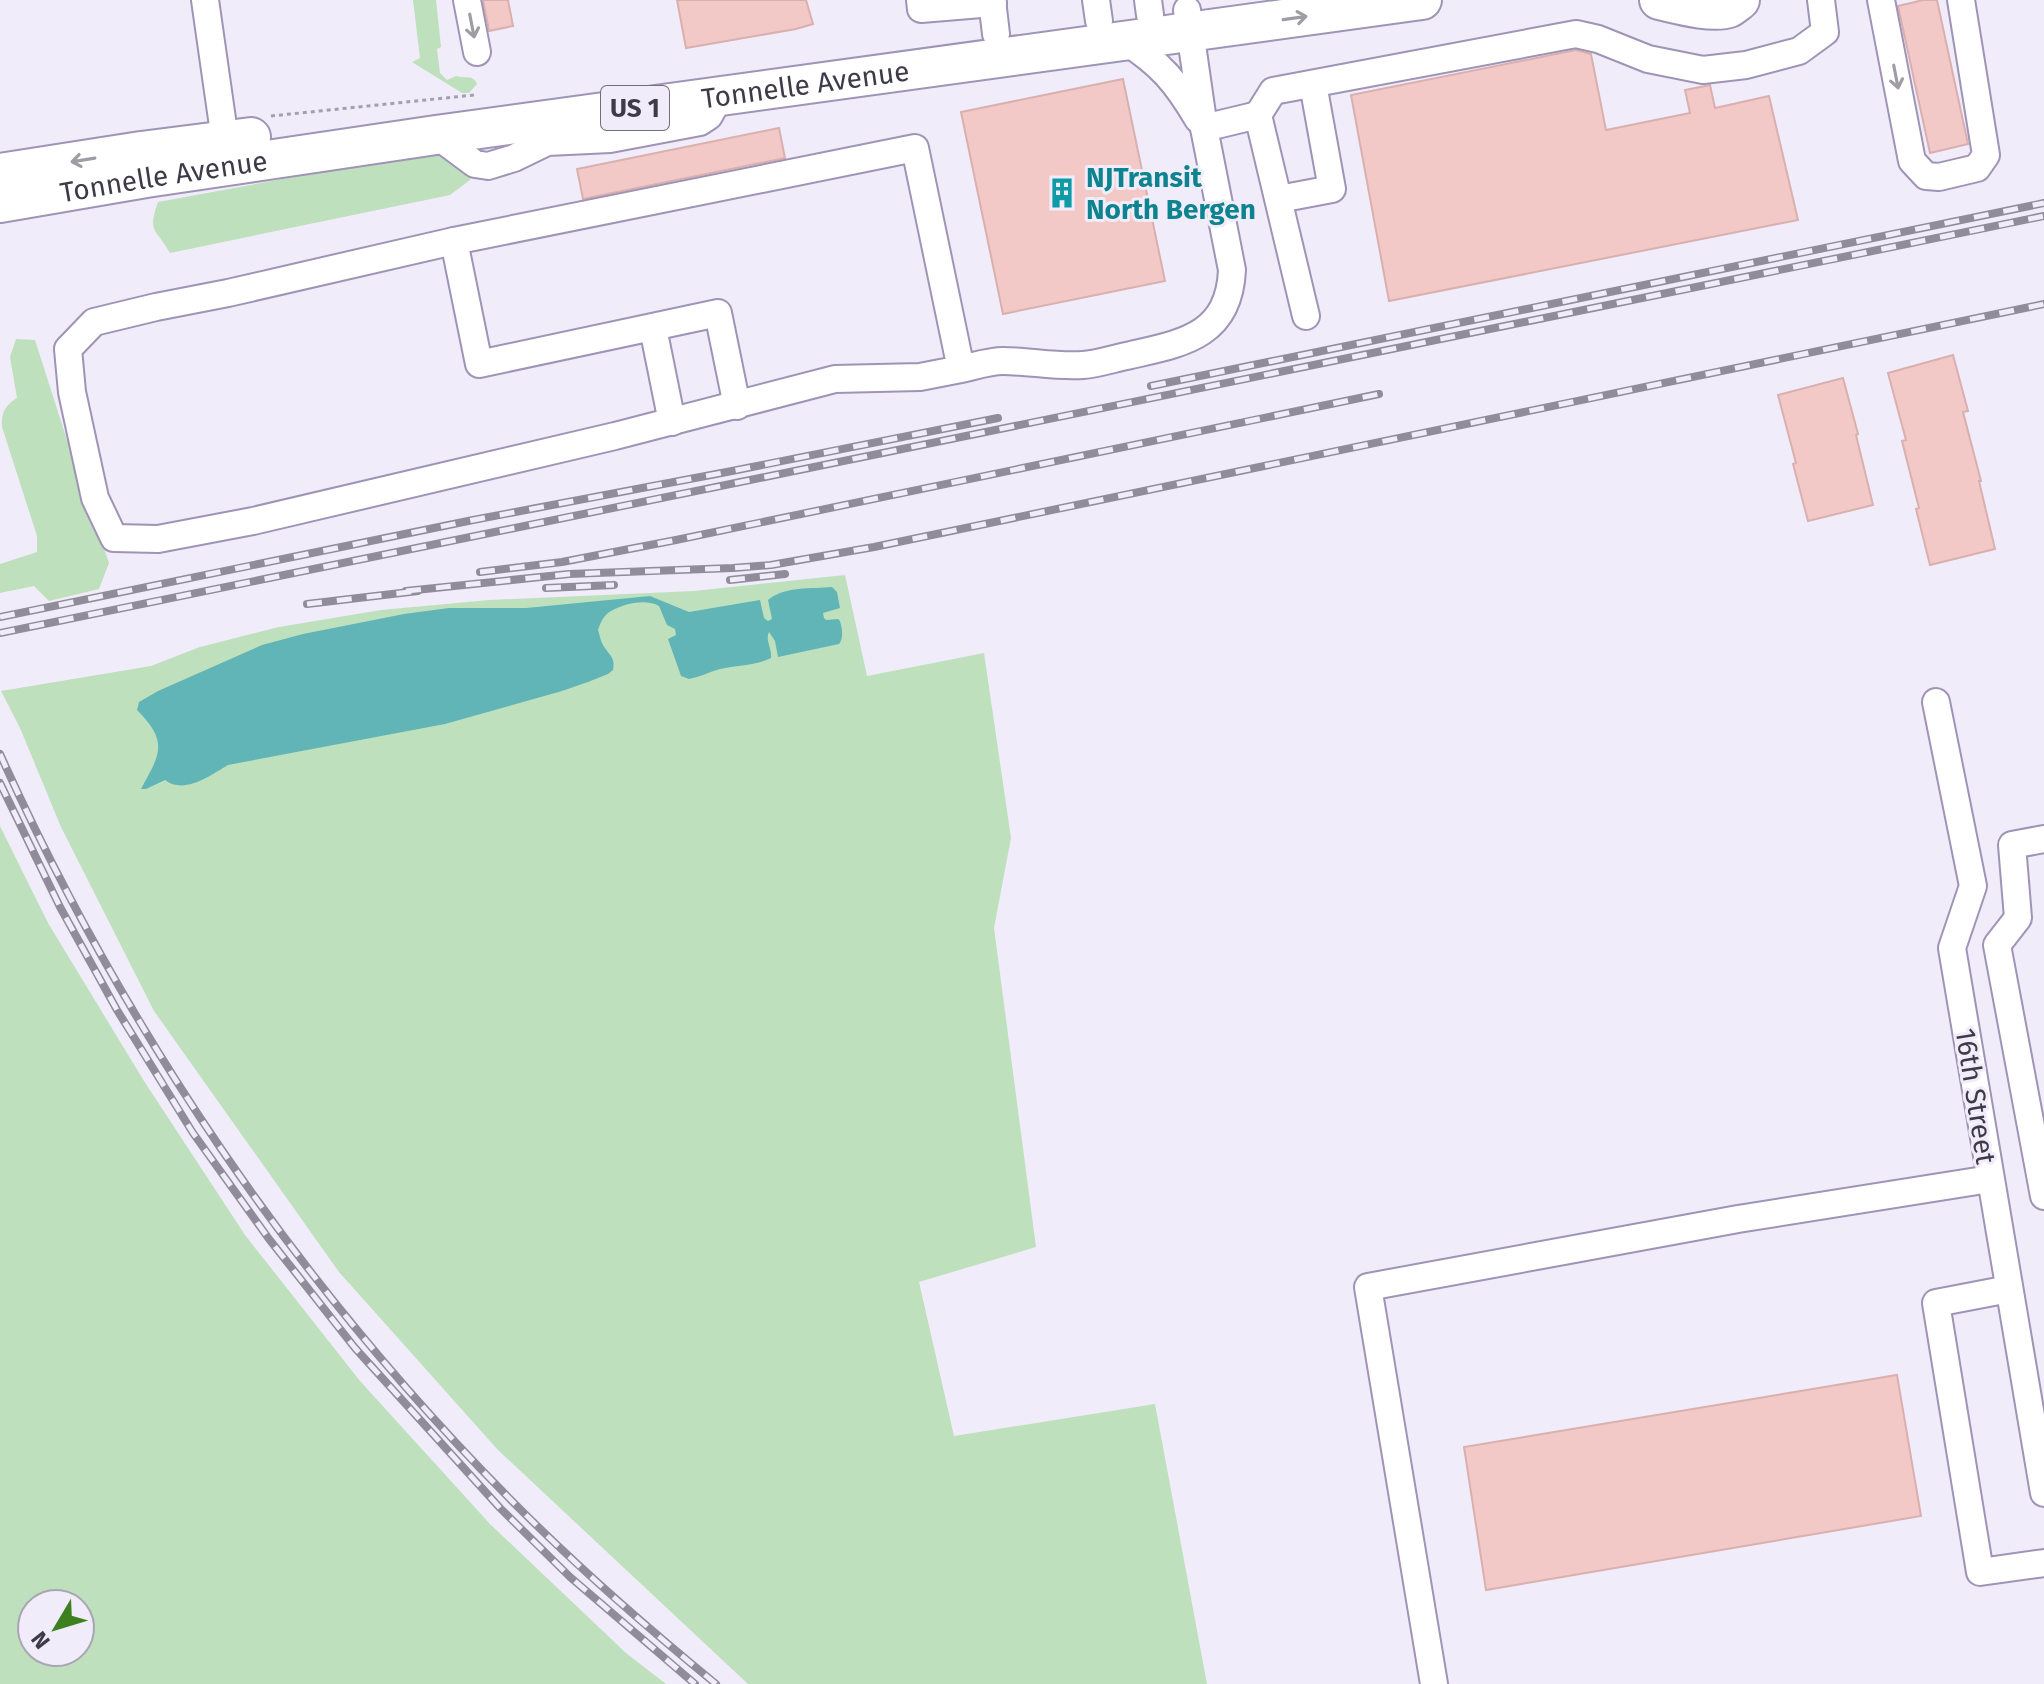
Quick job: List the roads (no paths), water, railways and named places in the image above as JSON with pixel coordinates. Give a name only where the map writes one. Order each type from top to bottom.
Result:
[{"type":"highway","name":"Tonnelle Avenue","points":[[1196,13],[1265,0]]},
{"type":"highway","name":"Tonnelle Avenue","points":[[143,164],[225,140],[493,106],[994,12],[1196,13],[1422,0]]},
{"type":"highway","points":[[1659,0],[1715,9],[1728,8],[1740,0]]},
{"type":"highway","name":"Tonnelle Avenue","points":[[13,186],[143,164],[436,135],[720,96],[1124,15]]},
{"type":"street","points":[[205,0],[225,140]]},
{"type":"street","points":[[467,0],[477,52]]},
{"type":"street","points":[[920,0],[921,9],[994,12]]},
{"type":"street","points":[[1204,128],[1258,115],[1273,91],[1576,34],[1598,39],[1648,59],[1703,70],[1746,65],[1799,51],[1825,32],[1821,0]]},
{"type":"street","points":[[1881,0],[1912,161],[1926,176],[1939,177],[1977,168],[1986,155],[1961,0]]},
{"type":"street","points":[[961,369],[915,148],[454,241],[156,307],[94,322],[68,349],[72,392],[95,498],[114,538],[158,539],[242,523],[672,422],[835,379],[920,377],[961,369],[1000,361],[1084,365],[1172,346],[1196,336],[1217,317],[1224,305],[1232,270],[1204,128],[1196,13]]},
{"type":"street","points":[[1124,15],[1146,54],[1167,73],[1204,128]]},
{"type":"street","points":[[1279,199],[1332,189],[1313,84]]},
{"type":"street","points":[[1258,115],[1306,316]]},
{"type":"street","points":[[454,241],[479,364],[718,313],[737,406]]},
{"type":"street","points":[[653,328],[672,422]]},
{"type":"street","name":"16th Street","points":[[1936,702],[1973,886],[1952,948],[2044,1493]]},
{"type":"street","points":[[2044,839],[2012,845],[2018,918],[1997,945],[2044,1196]]},
{"type":"street","points":[[1434,1684],[1368,1287],[1738,1219],[1990,1179]]},
{"type":"street","points":[[2009,1289],[1936,1303],[1980,1572],[2044,1563]]},
{"type":"railway","points":[[1151,386],[2044,203]]},
{"type":"railway","points":[[0,633],[2044,216]]},
{"type":"railway","points":[[406,591],[569,574],[771,565],[874,547],[2044,304]]},
{"type":"railway","points":[[480,572],[562,562],[676,540],[1379,394]]},
{"type":"railway","points":[[0,617],[473,520],[998,418]]},
{"type":"railway","points":[[730,580],[785,574]]},
{"type":"railway","points":[[546,588],[614,585]]},
{"type":"railway","points":[[307,604],[418,591]]},
{"type":"railway","points":[[0,754],[49,856],[159,1054],[221,1149],[287,1241],[357,1330],[431,1416],[509,1498],[610,1594],[716,1684]]},
{"type":"railway","points":[[0,783],[60,907],[117,1010],[193,1133],[269,1239],[355,1348],[500,1508],[570,1577],[695,1684]]},
{"type":"place","name":"NJTransit North Bergen","points":[[1062,193]]}]
